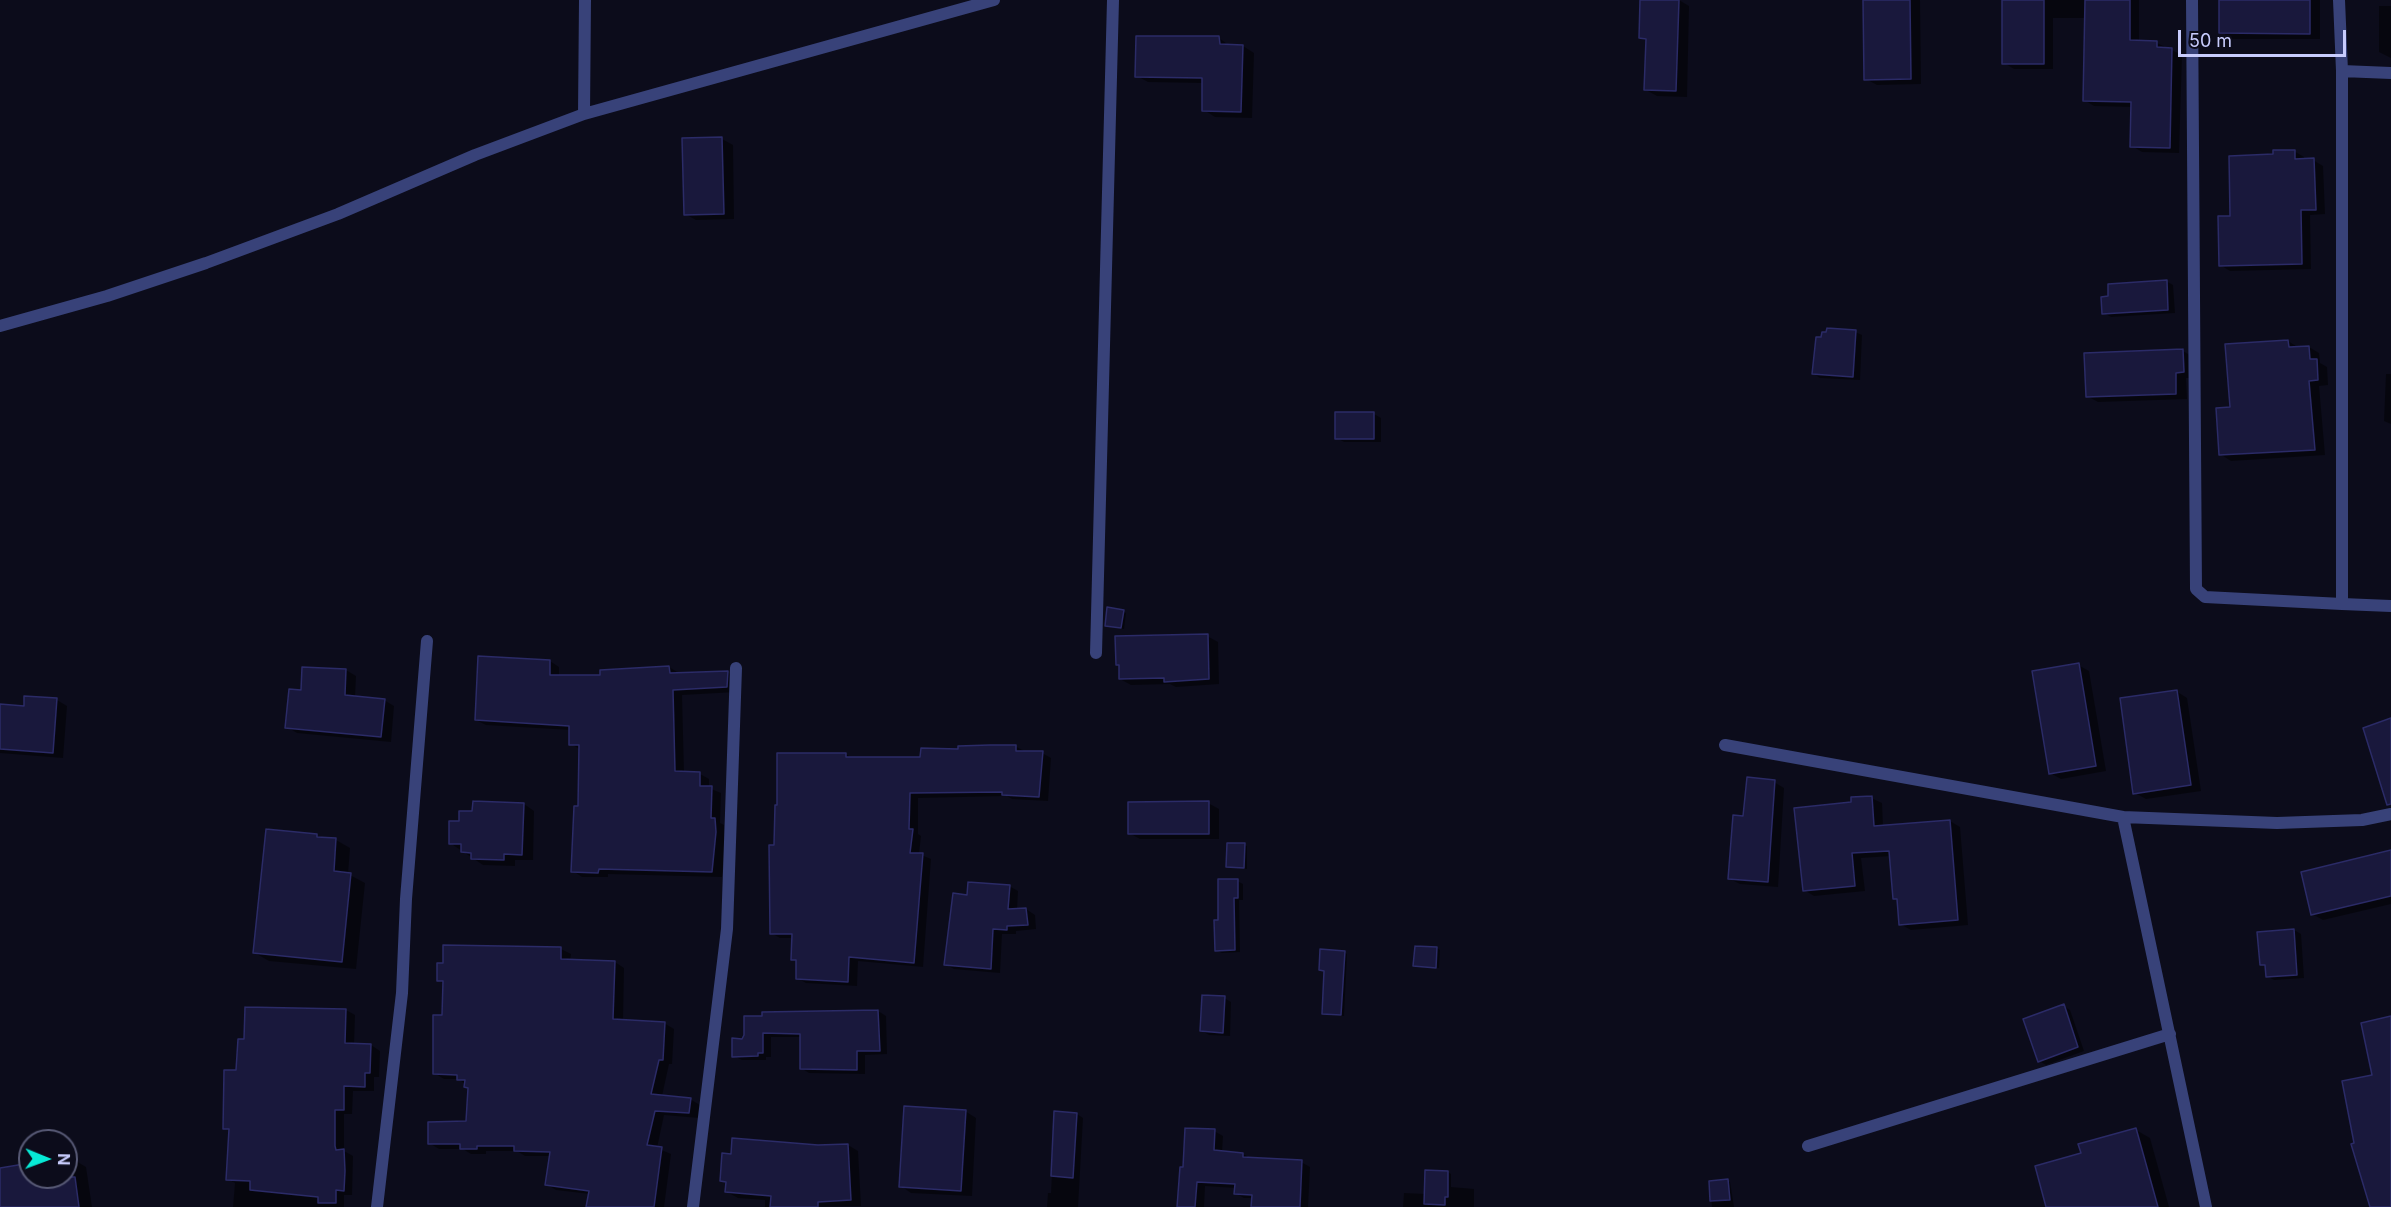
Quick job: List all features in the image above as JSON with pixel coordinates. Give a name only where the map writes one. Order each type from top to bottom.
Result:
[{"type":"street","points":[[584,114],[585,0]]},
{"type":"street","points":[[0,326],[107,296],[206,263],[338,213],[475,155],[584,114],[994,0]]},
{"type":"street","points":[[1096,653],[1113,0]]},
{"type":"street","points":[[2192,0],[2196,589],[2205,597],[2391,606]]},
{"type":"street","points":[[2339,0],[2342,71],[2342,604]]},
{"type":"street","points":[[2342,71],[2391,73]]},
{"type":"street","points":[[377,1207],[402,993],[406,899],[427,641]]},
{"type":"street","points":[[693,1207],[727,929],[736,668]]},
{"type":"street","points":[[1725,744],[2123,818],[2277,823],[2362,820],[2391,814]]},
{"type":"street","points":[[2123,818],[2206,1207]]},
{"type":"street","points":[[1808,1146],[2170,1034]]},
{"type":"building","points":[[1640,0],[1679,0],[1676,91],[1644,90],[1646,39],[1639,38]]},
{"type":"building","points":[[1863,0],[1910,0],[1911,79],[1864,80]]},
{"type":"building","points":[[2002,0],[2044,0],[2044,64],[2002,64]]},
{"type":"building","points":[[2085,0],[2130,0],[2130,40],[2157,41],[2157,47],[2172,48],[2170,148],[2130,147],[2131,102],[2083,101]]},
{"type":"building","points":[[2219,0],[2310,0],[2310,34],[2219,33]]},
{"type":"building","points":[[1136,36],[1219,36],[1220,44],[1243,45],[1241,112],[1202,111],[1202,78],[1135,77]]},
{"type":"building","points":[[722,137],[724,214],[684,215],[682,138]]},
{"type":"building","points":[[2273,150],[2295,150],[2295,159],[2314,158],[2316,210],[2301,210],[2302,264],[2219,266],[2218,216],[2230,216],[2229,156],[2273,154]]},
{"type":"building","points":[[2167,280],[2168,310],[2102,314],[2101,297],[2108,296],[2108,284]]},
{"type":"building","points":[[1827,328],[1856,330],[1853,377],[1812,374],[1816,337],[1821,337],[1822,332],[1826,332]]},
{"type":"building","points":[[2288,340],[2289,347],[2309,346],[2310,359],[2317,359],[2318,380],[2309,381],[2315,450],[2219,455],[2216,408],[2230,407],[2225,344]]},
{"type":"building","points":[[2183,349],[2184,372],[2176,373],[2176,394],[2086,397],[2084,353]]},
{"type":"building","points":[[1335,412],[1374,412],[1374,439],[1335,439]]},
{"type":"building","points":[[1107,607],[1124,610],[1121,628],[1105,626]]},
{"type":"building","points":[[1208,634],[1209,679],[1164,682],[1164,678],[1119,679],[1115,636]]},
{"type":"building","points":[[478,656],[550,660],[550,675],[600,675],[600,670],[669,666],[670,673],[728,671],[727,687],[673,690],[675,771],[700,772],[700,786],[712,786],[711,818],[715,818],[716,832],[712,872],[599,869],[598,873],[571,872],[574,806],[578,806],[579,745],[569,745],[569,726],[475,720]]},
{"type":"building","points":[[2079,663],[2096,766],[2049,774],[2032,671]]},
{"type":"building","points":[[302,667],[346,669],[345,695],[385,699],[381,737],[285,728],[289,689],[301,690]]},
{"type":"building","points":[[2177,690],[2191,785],[2133,794],[2120,698]]},
{"type":"building","points":[[24,696],[57,698],[53,753],[0,749],[0,704],[24,706]]},
{"type":"building","points":[[2391,718],[2391,804],[2387,805],[2363,728]]},
{"type":"building","points":[[1016,745],[1016,751],[1043,751],[1039,797],[1002,795],[1002,792],[910,793],[909,829],[913,829],[910,853],[923,853],[914,963],[849,957],[848,982],[796,979],[796,960],[791,960],[792,934],[770,934],[769,845],[774,845],[777,753],[846,753],[846,757],[920,757],[921,748],[958,749],[958,746]]},
{"type":"building","points":[[1747,777],[1775,780],[1768,882],[1728,879],[1733,815],[1743,816]]},
{"type":"building","points":[[1872,796],[1874,826],[1950,820],[1958,920],[1899,925],[1897,899],[1893,899],[1889,851],[1852,853],[1855,886],[1803,891],[1794,808],[1851,802],[1851,797]]},
{"type":"building","points":[[473,801],[524,803],[522,855],[504,854],[504,860],[471,859],[471,853],[461,852],[461,844],[449,844],[449,821],[459,821],[459,811],[472,811]]},
{"type":"building","points":[[1209,801],[1209,834],[1128,834],[1128,802]]},
{"type":"building","points":[[266,829],[336,838],[334,871],[351,873],[342,962],[253,953]]},
{"type":"building","points":[[1227,843],[1245,843],[1244,868],[1226,867]]},
{"type":"building","points":[[2391,850],[2391,896],[2311,915],[2301,872]]},
{"type":"building","points":[[1218,879],[1238,879],[1238,898],[1234,898],[1235,950],[1215,951],[1214,920],[1218,920]]},
{"type":"building","points":[[968,882],[1010,885],[1008,909],[1026,908],[1028,925],[1007,926],[1007,930],[993,929],[991,969],[944,965],[953,893],[967,895]]},
{"type":"building","points":[[2294,929],[2297,975],[2266,977],[2265,965],[2260,965],[2257,932]]},
{"type":"building","points":[[443,945],[561,947],[561,959],[615,961],[613,1019],[665,1022],[663,1060],[659,1060],[651,1094],[691,1098],[689,1113],[655,1111],[647,1145],[662,1147],[654,1207],[586,1207],[589,1191],[545,1185],[550,1152],[514,1151],[514,1146],[477,1146],[477,1149],[460,1149],[460,1144],[428,1144],[428,1122],[466,1121],[468,1088],[464,1087],[465,1080],[457,1080],[457,1075],[433,1074],[433,1015],[442,1015],[443,981],[437,981],[437,963],[443,963]]},
{"type":"building","points":[[1415,946],[1437,947],[1436,968],[1413,966]]},
{"type":"building","points":[[1320,949],[1345,951],[1341,1015],[1322,1014],[1324,971],[1319,970]]},
{"type":"building","points":[[1202,995],[1225,996],[1223,1033],[1200,1031]]},
{"type":"building","points":[[2064,1004],[2078,1047],[2038,1062],[2023,1019]]},
{"type":"building","points":[[245,1007],[346,1009],[345,1043],[371,1044],[370,1073],[365,1073],[365,1087],[344,1086],[344,1110],[335,1110],[335,1146],[336,1150],[344,1149],[345,1171],[344,1191],[336,1190],[336,1203],[318,1203],[318,1197],[250,1190],[250,1181],[226,1180],[229,1129],[223,1129],[224,1070],[236,1070],[238,1039],[244,1039]]},
{"type":"building","points":[[878,1010],[880,1051],[857,1051],[857,1070],[800,1069],[800,1034],[763,1033],[763,1053],[758,1053],[758,1056],[732,1057],[732,1038],[742,1039],[744,1035],[744,1016],[762,1016],[762,1012]]},
{"type":"building","points":[[2391,1016],[2391,1207],[2370,1207],[2351,1144],[2354,1143],[2342,1081],[2372,1075],[2361,1023]]},
{"type":"building","points":[[904,1106],[966,1110],[961,1191],[899,1187]]},
{"type":"building","points":[[1054,1111],[1077,1113],[1073,1178],[1051,1176]]},
{"type":"building","points":[[1185,1128],[1215,1129],[1214,1150],[1243,1153],[1243,1157],[1302,1160],[1300,1207],[1251,1207],[1252,1195],[1234,1194],[1235,1184],[1197,1182],[1195,1207],[1177,1207],[1180,1167],[1183,1167]]},
{"type":"building","points":[[2136,1128],[2158,1207],[2046,1207],[2035,1166],[2081,1153],[2078,1144]]},
{"type":"building","points":[[732,1138],[818,1145],[848,1144],[851,1200],[818,1202],[818,1207],[770,1207],[771,1196],[725,1192],[726,1182],[720,1181],[722,1153],[731,1154]]},
{"type":"building","points":[[18,1165],[18,1189],[77,1189],[79,1207],[0,1207],[0,1168]]},
{"type":"building","points":[[1425,1170],[1448,1171],[1448,1197],[1445,1197],[1445,1205],[1424,1204]]},
{"type":"building","points":[[1728,1179],[1730,1200],[1710,1201],[1709,1181]]}]
